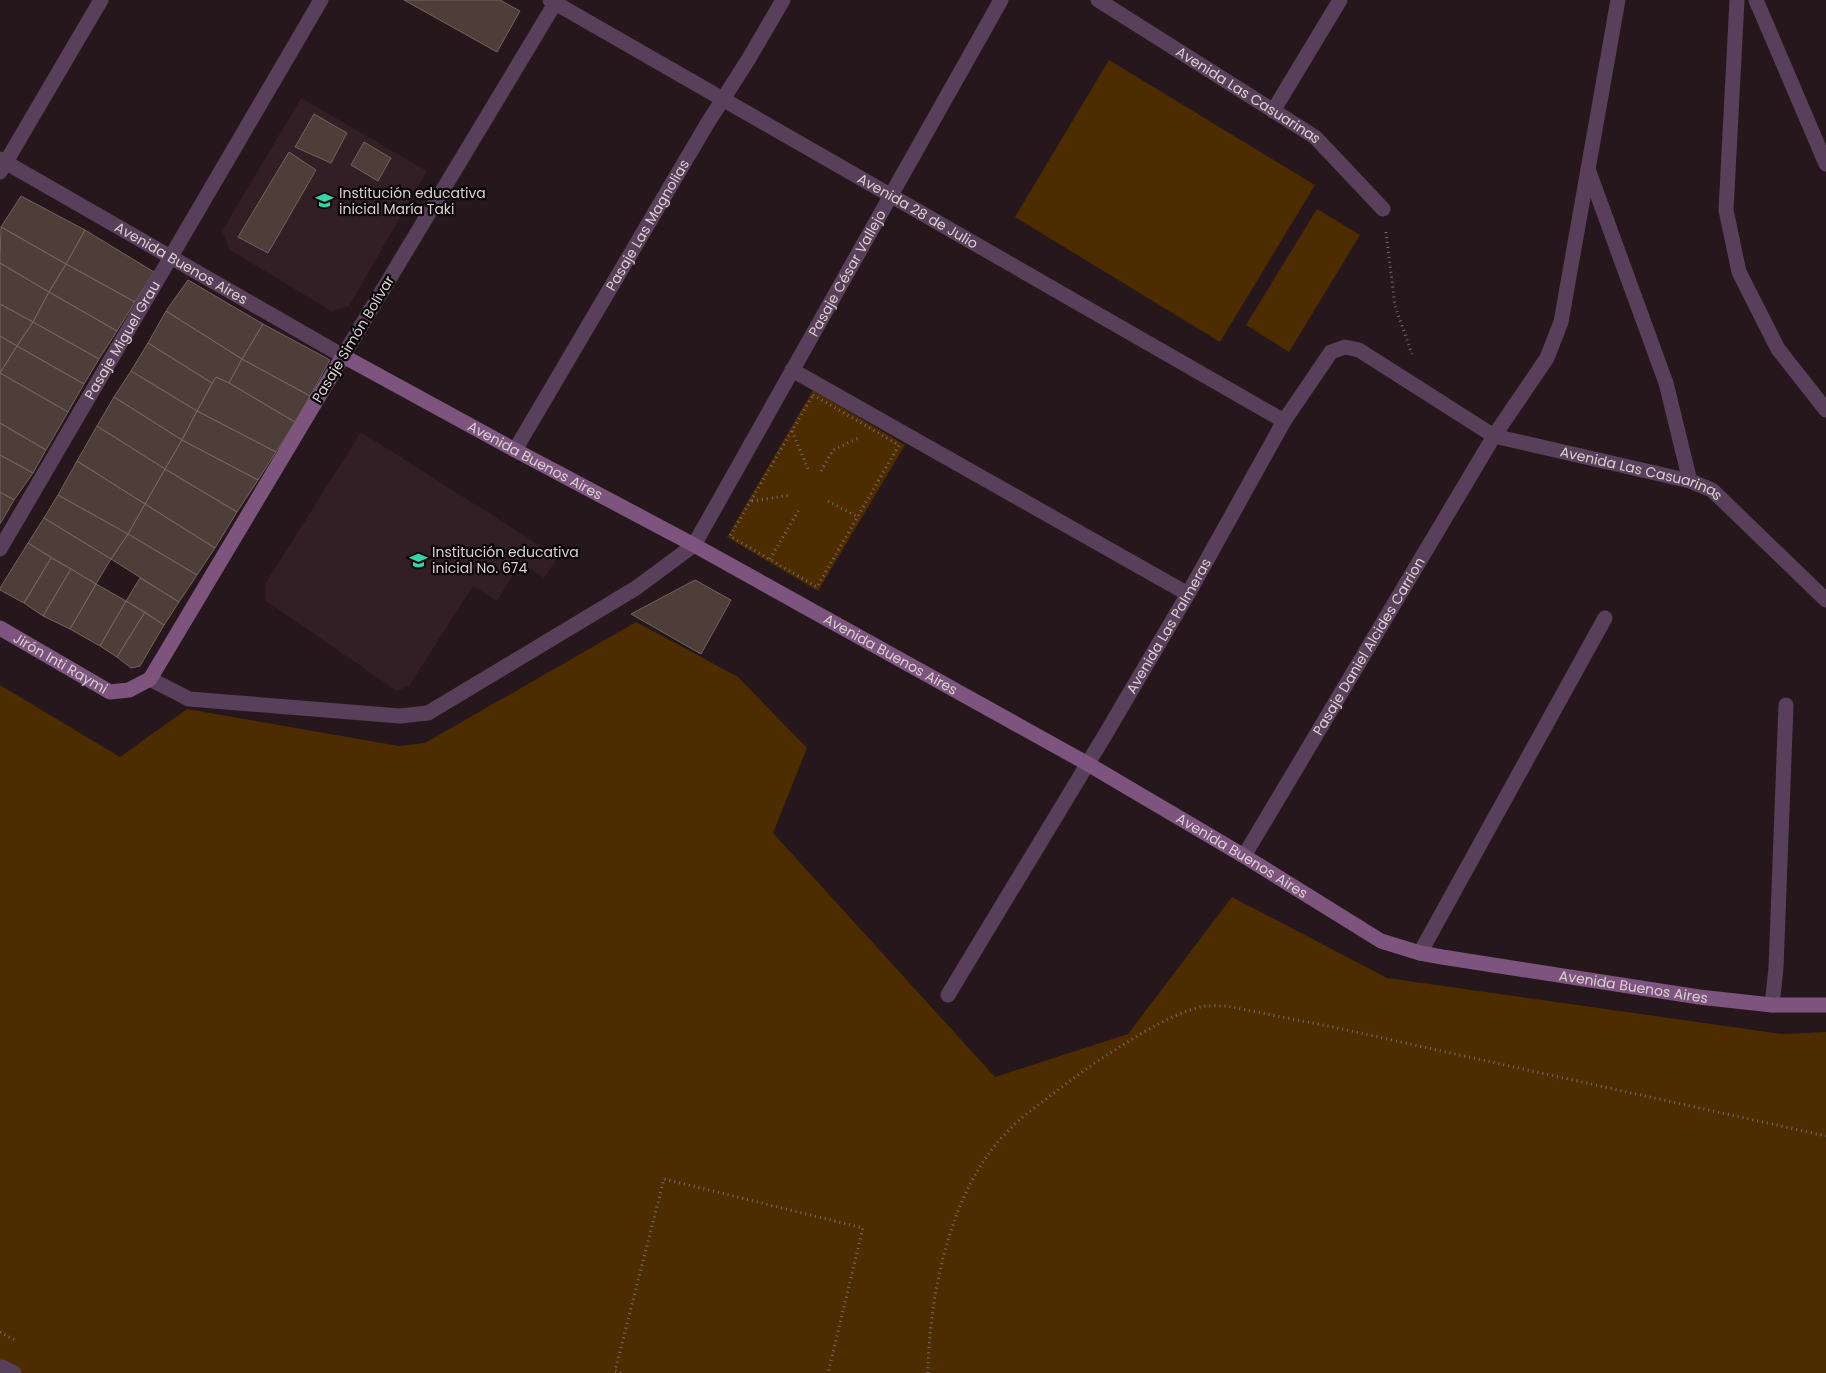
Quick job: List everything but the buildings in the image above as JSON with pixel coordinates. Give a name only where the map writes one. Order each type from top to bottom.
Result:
[{"type":"street","points":[[2,165],[101,0]]},
{"type":"street","name":"Pasaje Miguel Grau","points":[[0,549],[320,0]]},
{"type":"street","name":"Pasaje Las Magnolias","points":[[515,450],[782,0]]},
{"type":"street","name":"Pasaje César Vallejo","points":[[694,545],[1000,0]]},
{"type":"street","name":"Avenida Las Casuarinas","points":[[1098,0],[1315,137],[1384,209]]},
{"type":"street","points":[[1273,111],[1340,0]]},
{"type":"street","name":"Pasaje Daniel Alcides Carrion","points":[[1244,856],[1494,436],[1547,358],[1561,322],[1618,0]]},
{"type":"street","points":[[1737,0],[1726,210],[1738,272],[1778,349],[1826,410]]},
{"type":"street","points":[[1756,0],[1826,164]]},
{"type":"street","name":"Avenida 28 de Julio","points":[[554,1],[1284,422]]},
{"type":"street","name":"Pasaje Simón Bolívar","points":[[150,679],[554,1]]},
{"type":"street","name":"Avenida Buenos Aires","points":[[2,165],[171,257],[344,356],[694,545],[1088,764],[1244,856],[1381,941],[1420,953],[1699,997],[1772,1005],[1826,1005]]},
{"type":"street","points":[[1588,169],[1666,383],[1690,481]]},
{"type":"street","name":"Avenida Las Palmeras","points":[[948,994],[1088,764],[1188,594],[1284,422],[1331,352],[1345,346],[1359,350],[1427,395]]},
{"type":"street","points":[[792,370],[1188,594]]},
{"type":"street","name":"Avenida Las Casuarinas","points":[[1427,395],[1494,436],[1690,481],[1712,490],[1826,600]]},
{"type":"street","points":[[150,679],[190,699],[400,716],[428,713],[636,588],[694,545]]},
{"type":"street","points":[[1420,953],[1606,618]]},
{"type":"street","name":"Jirón Inti Raymi","points":[[0,628],[110,692],[129,690],[150,679]]},
{"type":"street","points":[[1772,1005],[1776,968],[1786,705]]},
{"type":"path","points":[[1384,209],[1395,306],[1427,395]]},
{"type":"path","points":[[813,394],[875,431],[899,445],[817,587],[730,536],[813,394]]},
{"type":"path","points":[[792,430],[808,470]]},
{"type":"path","points":[[821,471],[833,450],[875,431]]},
{"type":"path","points":[[751,501],[791,495]]},
{"type":"path","points":[[828,501],[858,517]]},
{"type":"path","points":[[770,559],[800,508]]},
{"type":"path","points":[[928,1373],[936,1297],[952,1227],[975,1174],[995,1146],[1009,1130],[1034,1108],[1096,1062],[1152,1027],[1196,1008],[1226,1006],[1332,1027],[1826,1136]]},
{"type":"path","points":[[621,1373],[615,1372],[664,1179],[863,1228],[828,1373]]},
{"type":"path","points":[[0,1332],[15,1340]]},
{"type":"shaded area","points":[[1109,60],[1315,185],[1220,342],[1015,217]]},
{"type":"shaded area","name":"Institución educativa inicial María Taki","points":[[301,98],[427,171],[349,306],[331,311],[230,250],[222,231]]},
{"type":"shaded area","points":[[1317,209],[1360,235],[1289,352],[1246,325]]},
{"type":"shaded area","points":[[813,390],[905,445],[818,591],[727,537]]},
{"type":"shaded area","name":"Institución educativa inicial No. 674","points":[[361,432],[558,557],[544,578],[521,562],[497,601],[473,586],[409,686],[397,691],[266,601],[265,584]]},
{"type":"shaded area","points":[[636,622],[738,677],[807,748],[773,833],[995,1077],[1128,1034],[1232,897],[1387,978],[1782,1034],[1826,1032],[1826,1373],[0,1373],[0,685],[120,757],[187,709],[399,746],[425,743]]},
{"type":"place","name":"Institución educativa inicial María Taki","points":[[325,201]]},
{"type":"place","name":"Institución educativa inicial No. 674","points":[[418,560]]}]
